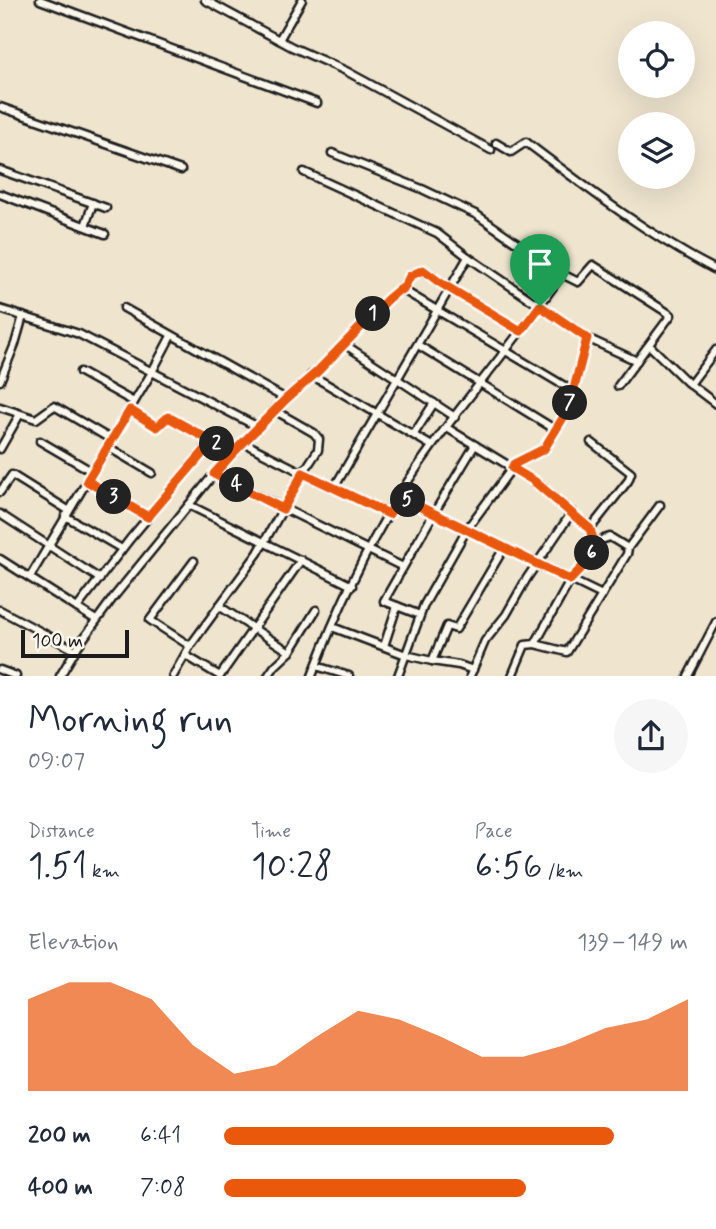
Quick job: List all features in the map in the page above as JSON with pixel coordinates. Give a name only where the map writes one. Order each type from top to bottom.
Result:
[{"type":"street","points":[[40,0],[317,103]]},
{"type":"street","points":[[205,0],[279,40],[346,71],[491,150]]},
{"type":"street","points":[[279,40],[302,0]]},
{"type":"street","points":[[0,107],[181,170]]},
{"type":"street","points":[[496,143],[511,152],[526,142],[637,223],[676,249],[716,270]]},
{"type":"street","points":[[332,153],[422,189],[477,215],[562,274],[578,282],[593,265],[671,315],[618,386]]},
{"type":"street","points":[[0,170],[106,208]]},
{"type":"street","points":[[304,172],[437,233],[587,338],[637,361]]},
{"type":"street","points":[[0,194],[105,234]]},
{"type":"street","points":[[86,226],[93,204]]},
{"type":"street","points":[[334,488],[468,257]]},
{"type":"street","points":[[403,290],[410,276],[423,270],[521,331]]},
{"type":"street","points":[[312,676],[332,627],[389,514],[432,446],[562,274]]},
{"type":"street","points":[[60,676],[96,620],[214,474],[286,399],[400,289],[573,391]]},
{"type":"street","points":[[124,308],[171,337],[286,399]]},
{"type":"street","points":[[0,309],[79,334],[258,427]]},
{"type":"street","points":[[0,381],[23,316]]},
{"type":"street","points":[[30,578],[171,337]]},
{"type":"street","points":[[398,676],[420,615],[467,529],[514,464],[544,449],[569,408],[587,338]]},
{"type":"street","points":[[344,344],[455,417]]},
{"type":"street","points":[[418,345],[556,430]]},
{"type":"street","points":[[650,346],[716,404]]},
{"type":"street","points":[[691,383],[716,351]]},
{"type":"street","points":[[80,372],[134,402]]},
{"type":"street","points":[[312,375],[432,446]]},
{"type":"street","points":[[414,434],[434,403]]},
{"type":"street","points":[[0,407],[36,419],[54,406],[152,473]]},
{"type":"street","points":[[130,410],[157,427],[168,417],[233,453]]},
{"type":"street","points":[[173,676],[190,646],[264,542],[318,450],[319,439],[314,433],[275,411]]},
{"type":"street","points":[[0,449],[20,414]]},
{"type":"street","points":[[447,428],[534,481],[590,529],[594,542],[592,557],[570,580],[535,644]]},
{"type":"street","points":[[40,441],[93,472]]},
{"type":"street","points":[[77,608],[148,517],[212,442]]},
{"type":"street","points":[[590,529],[628,481],[631,473],[591,442]]},
{"type":"street","points":[[244,443],[389,514]]},
{"type":"street","points":[[420,615],[384,601],[475,445]]},
{"type":"street","points":[[1,490],[12,474],[122,549]]},
{"type":"street","points":[[214,474],[403,567]]},
{"type":"street","points":[[87,481],[148,517]]},
{"type":"street","points":[[400,497],[602,595]]},
{"type":"street","points":[[190,505],[352,586]]},
{"type":"street","points":[[512,676],[525,645],[535,644],[566,652],[628,548],[660,505]]},
{"type":"street","points":[[332,627],[406,655],[459,665],[471,673],[485,641],[506,615],[536,564],[572,512]]},
{"type":"street","points":[[0,514],[100,579]]},
{"type":"street","points":[[594,542],[610,537],[628,548]]},
{"type":"street","points":[[432,661],[447,625],[456,629],[504,548]]},
{"type":"street","points":[[0,559],[96,620]]},
{"type":"street","points":[[185,655],[220,676],[301,560]]},
{"type":"street","points":[[190,646],[150,620],[194,561]]},
{"type":"street","points":[[219,606],[290,652]]},
{"type":"street","points":[[384,646],[397,606]]},
{"type":"street","points":[[0,610],[75,650]]},
{"type":"street","points":[[268,676],[290,652],[316,610]]},
{"type":"street","points":[[688,676],[716,622]]},
{"type":"street","points":[[316,666],[349,676]]},
{"type":"street","points":[[0,670],[16,676]]},
{"type":"route","points":[[540,306],[521,331],[423,270],[410,276],[403,290],[400,289],[388,299],[233,453],[168,417],[157,427],[130,410],[87,481],[148,517],[212,442],[233,453],[214,474],[283,509],[303,473],[389,514],[400,497],[570,580],[592,557],[594,542],[590,529],[534,481],[512,468],[514,464],[544,449],[569,408],[587,338],[540,306]]}]
